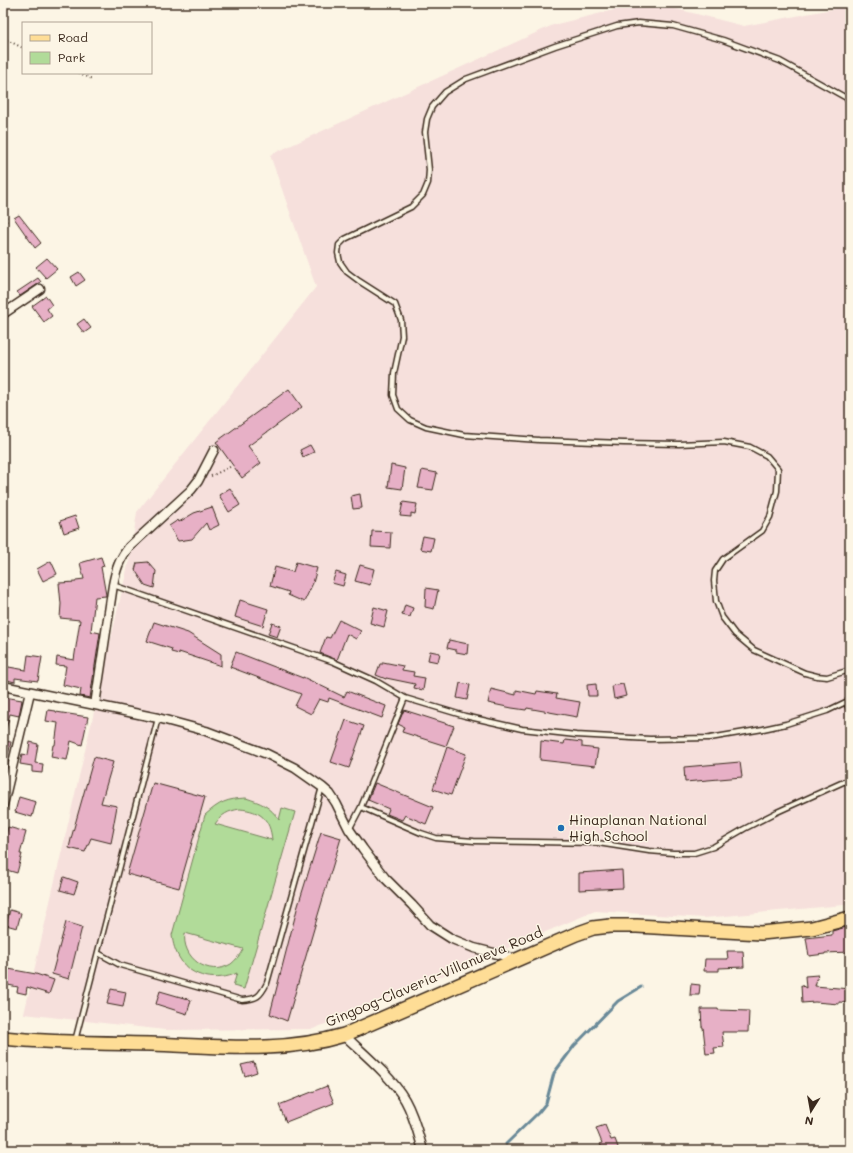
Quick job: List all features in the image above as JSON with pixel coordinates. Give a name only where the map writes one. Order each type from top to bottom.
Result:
[{"type":"main road","name":"Gingoog-Claveria-Villanueva Road","points":[[3,1038],[252,1048],[314,1042],[327,1040],[344,1034],[517,959],[593,928],[610,926],[637,926],[761,933],[812,928],[850,918]]},
{"type":"street","points":[[3,314],[40,289]]},
{"type":"street","points":[[95,705],[113,585],[116,570],[121,558],[129,547],[184,497],[198,481],[214,450]]},
{"type":"street","points":[[3,686],[158,718],[206,731],[267,754],[295,768],[330,794],[349,830],[385,878],[430,925],[452,939],[474,948],[517,959]]},
{"type":"street","points":[[3,805],[30,692]]},
{"type":"street","points":[[344,1034],[391,1081],[405,1100],[414,1121],[423,1150]]},
{"type":"lane","points":[[850,100],[780,61],[723,40],[673,26],[639,23],[617,26],[555,46],[466,78],[445,92],[432,107],[427,119],[425,132],[429,170],[428,183],[423,195],[411,207],[345,238],[340,245],[338,253],[340,262],[347,272],[395,304],[401,320],[402,336],[394,373],[393,395],[398,409],[410,420],[426,427],[464,435],[539,440],[624,443],[679,444],[724,442],[750,447],[767,456],[778,469],[777,491],[770,517],[762,531],[723,559],[716,571],[714,581],[716,601],[722,617],[735,634],[754,650],[805,673],[817,676],[827,676],[850,670]]},
{"type":"lane","points":[[113,585],[334,662],[376,681],[405,698],[465,716],[522,729],[576,736],[650,739],[710,738],[757,731],[806,718],[848,701],[850,712]]},
{"type":"lane","points":[[349,830],[361,807],[405,698]]},
{"type":"lane","points":[[75,1042],[158,718]]},
{"type":"lane","points":[[361,807],[436,838],[474,841],[598,843],[649,851],[694,853],[713,847],[777,812],[850,779]]},
{"type":"lane","points":[[98,953],[120,965],[242,1000],[253,1000],[261,994],[267,983],[322,787]]},
{"type":"path","points":[[3,38],[22,48]]},
{"type":"path","points":[[81,74],[92,79]]},
{"type":"path","points":[[3,202],[7,220],[3,229]]},
{"type":"path","points":[[198,481],[230,467]]},
{"type":"shaded area","points":[[642,3],[653,3],[744,26],[848,6],[850,7],[850,903],[844,905],[704,918],[595,911],[313,1029],[165,1030],[24,1014],[131,552],[137,512],[316,287],[270,155],[553,25]]},
{"type":"green space","points":[[246,798],[265,806],[276,815],[279,820],[282,808],[295,812],[244,989],[233,986],[237,973],[230,976],[214,978],[198,974],[191,970],[178,956],[174,947],[172,935],[205,815],[215,807],[228,800]],"holes":[[[240,809],[254,812],[263,817],[267,821],[272,840],[215,824],[226,814]],[[185,933],[243,949],[231,964],[222,968],[205,967],[198,963],[187,950]]]},
{"type":"building","points":[[19,215],[41,243],[35,248],[14,218]]},
{"type":"building","points":[[47,258],[57,269],[46,278],[36,267]]},
{"type":"building","points":[[79,272],[85,280],[76,286],[71,277]]},
{"type":"building","points":[[38,278],[41,282],[20,296],[17,292]]},
{"type":"building","points":[[46,296],[52,305],[47,309],[52,316],[44,322],[32,306]]},
{"type":"building","points":[[84,319],[91,328],[84,333],[77,324]]},
{"type":"building","points":[[289,389],[302,407],[248,446],[261,463],[242,478],[216,442]]},
{"type":"building","points":[[310,445],[314,452],[303,457],[300,450]]},
{"type":"building","points":[[391,465],[405,468],[402,489],[388,487]]},
{"type":"building","points":[[422,470],[437,473],[433,490],[418,488]]},
{"type":"building","points":[[230,488],[240,505],[229,512],[219,495]]},
{"type":"building","points":[[360,494],[362,508],[353,509],[351,496]]},
{"type":"building","points":[[403,502],[417,504],[415,514],[411,513],[411,517],[400,516]]},
{"type":"building","points":[[212,507],[219,525],[209,530],[206,523],[192,539],[178,541],[169,526],[178,520],[179,522],[194,513]]},
{"type":"building","points":[[75,516],[79,528],[64,533],[60,521]]},
{"type":"building","points":[[372,531],[391,532],[390,548],[371,547]]},
{"type":"building","points":[[423,536],[434,538],[431,551],[420,549]]},
{"type":"building","points":[[101,557],[104,566],[101,567],[106,596],[95,597],[91,631],[100,633],[90,698],[80,696],[81,689],[63,685],[66,666],[56,665],[57,657],[74,660],[80,620],[60,618],[61,604],[59,583],[76,582],[76,580],[84,579],[80,563]]},
{"type":"building","points":[[51,561],[57,574],[43,581],[37,569]]},
{"type":"building","points":[[148,562],[156,571],[154,588],[145,585],[135,570],[137,563]]},
{"type":"building","points":[[296,562],[317,568],[313,583],[304,602],[288,595],[289,592],[270,586],[275,567],[293,572]]},
{"type":"building","points":[[360,565],[374,569],[370,585],[355,581]]},
{"type":"building","points":[[336,572],[346,575],[343,586],[332,583]]},
{"type":"building","points":[[426,588],[438,590],[434,609],[425,607]]},
{"type":"building","points":[[240,600],[268,609],[263,626],[235,617]]},
{"type":"building","points":[[405,605],[413,608],[410,617],[402,615]]},
{"type":"building","points":[[374,607],[388,611],[384,627],[370,623]]},
{"type":"building","points":[[339,620],[361,631],[356,639],[347,634],[337,660],[320,653],[326,637],[330,638]]},
{"type":"building","points":[[154,622],[188,633],[221,654],[221,666],[179,652],[179,654],[171,652],[172,649],[147,641]]},
{"type":"building","points":[[272,623],[281,626],[277,637],[268,634]]},
{"type":"building","points":[[449,640],[468,644],[467,654],[456,652],[456,650],[447,648]]},
{"type":"building","points":[[430,651],[440,653],[438,662],[428,660]]},
{"type":"building","points":[[236,652],[303,677],[344,697],[347,691],[386,706],[382,718],[329,698],[328,702],[319,699],[311,714],[295,706],[301,694],[230,667]]},
{"type":"building","points":[[28,655],[42,657],[38,681],[15,678],[15,682],[3,679],[3,666],[26,670]]},
{"type":"building","points":[[383,662],[403,666],[402,670],[414,672],[413,676],[425,678],[423,690],[414,688],[415,684],[386,679],[376,675],[380,664],[383,664]]},
{"type":"building","points":[[460,683],[470,685],[467,700],[457,698]]},
{"type":"building","points":[[596,684],[597,696],[588,696],[587,685]]},
{"type":"building","points":[[623,684],[626,696],[614,699],[612,686]]},
{"type":"building","points":[[491,689],[516,695],[516,690],[536,694],[537,691],[557,694],[556,698],[580,702],[577,717],[527,708],[526,710],[512,708],[488,703]]},
{"type":"building","points":[[4,697],[22,700],[19,716],[10,714],[6,729],[3,728]]},
{"type":"building","points":[[48,710],[88,717],[82,745],[71,741],[67,760],[51,757],[53,745],[55,745],[58,723],[46,721]]},
{"type":"building","points":[[404,710],[454,726],[446,746],[402,732],[404,727],[398,724]]},
{"type":"building","points":[[346,720],[364,726],[349,768],[331,762]]},
{"type":"building","points":[[565,740],[582,742],[582,747],[598,749],[595,766],[540,760],[541,741],[564,744]]},
{"type":"building","points":[[3,741],[11,742],[6,764],[3,763]]},
{"type":"building","points":[[30,742],[38,744],[35,763],[43,764],[42,773],[32,772],[32,766],[20,764],[22,754],[28,755]]},
{"type":"building","points":[[447,747],[466,754],[451,795],[433,789]]},
{"type":"building","points":[[94,757],[113,762],[101,803],[117,806],[111,843],[91,838],[85,852],[69,848]]},
{"type":"building","points":[[740,762],[742,777],[685,782],[684,767]]},
{"type":"building","points":[[153,783],[205,797],[179,888],[127,874]]},
{"type":"building","points":[[375,783],[433,807],[426,824],[405,815],[402,820],[387,814],[389,809],[368,800]]},
{"type":"building","points":[[19,797],[36,802],[32,817],[15,812]]},
{"type":"building","points":[[8,827],[26,832],[17,873],[3,869],[3,848]]},
{"type":"building","points":[[321,832],[341,838],[287,1021],[270,1014],[297,909]]},
{"type":"building","points":[[622,870],[623,888],[579,890],[579,873]]},
{"type":"building","points":[[64,877],[78,882],[74,894],[60,890]]},
{"type":"building","points":[[10,910],[21,913],[17,928],[6,925]]},
{"type":"building","points":[[66,922],[82,927],[69,979],[52,974]]},
{"type":"building","points":[[850,926],[850,952],[825,953],[809,956],[806,938],[832,935],[832,931]]},
{"type":"building","points":[[727,951],[743,951],[744,967],[719,968],[719,971],[704,971],[705,959],[728,959]]},
{"type":"building","points":[[3,968],[36,974],[54,980],[49,994],[27,987],[26,994],[17,992],[18,987],[3,984]]},
{"type":"building","points":[[818,975],[815,986],[850,989],[850,1003],[802,1003],[801,985],[806,988],[805,976]]},
{"type":"building","points":[[691,984],[700,985],[699,995],[690,995]]},
{"type":"building","points":[[111,989],[126,992],[123,1007],[107,1004]]},
{"type":"building","points":[[160,991],[191,1000],[187,1014],[156,1004]]},
{"type":"building","points":[[701,1009],[749,1011],[748,1032],[722,1032],[724,1047],[714,1048],[715,1053],[706,1054]]},
{"type":"building","points":[[254,1062],[257,1072],[245,1076],[241,1065]]},
{"type":"building","points":[[327,1086],[334,1103],[286,1122],[279,1105]]},
{"type":"building","points":[[605,1125],[611,1140],[615,1139],[619,1150],[603,1150],[596,1128]]},
{"type":"waterway","points":[[506,1144],[538,1113],[546,1103],[554,1073],[574,1046],[618,1001],[641,987]]},
{"type":"place","name":"Hinaplanan National High School","points":[[561,828]]}]
